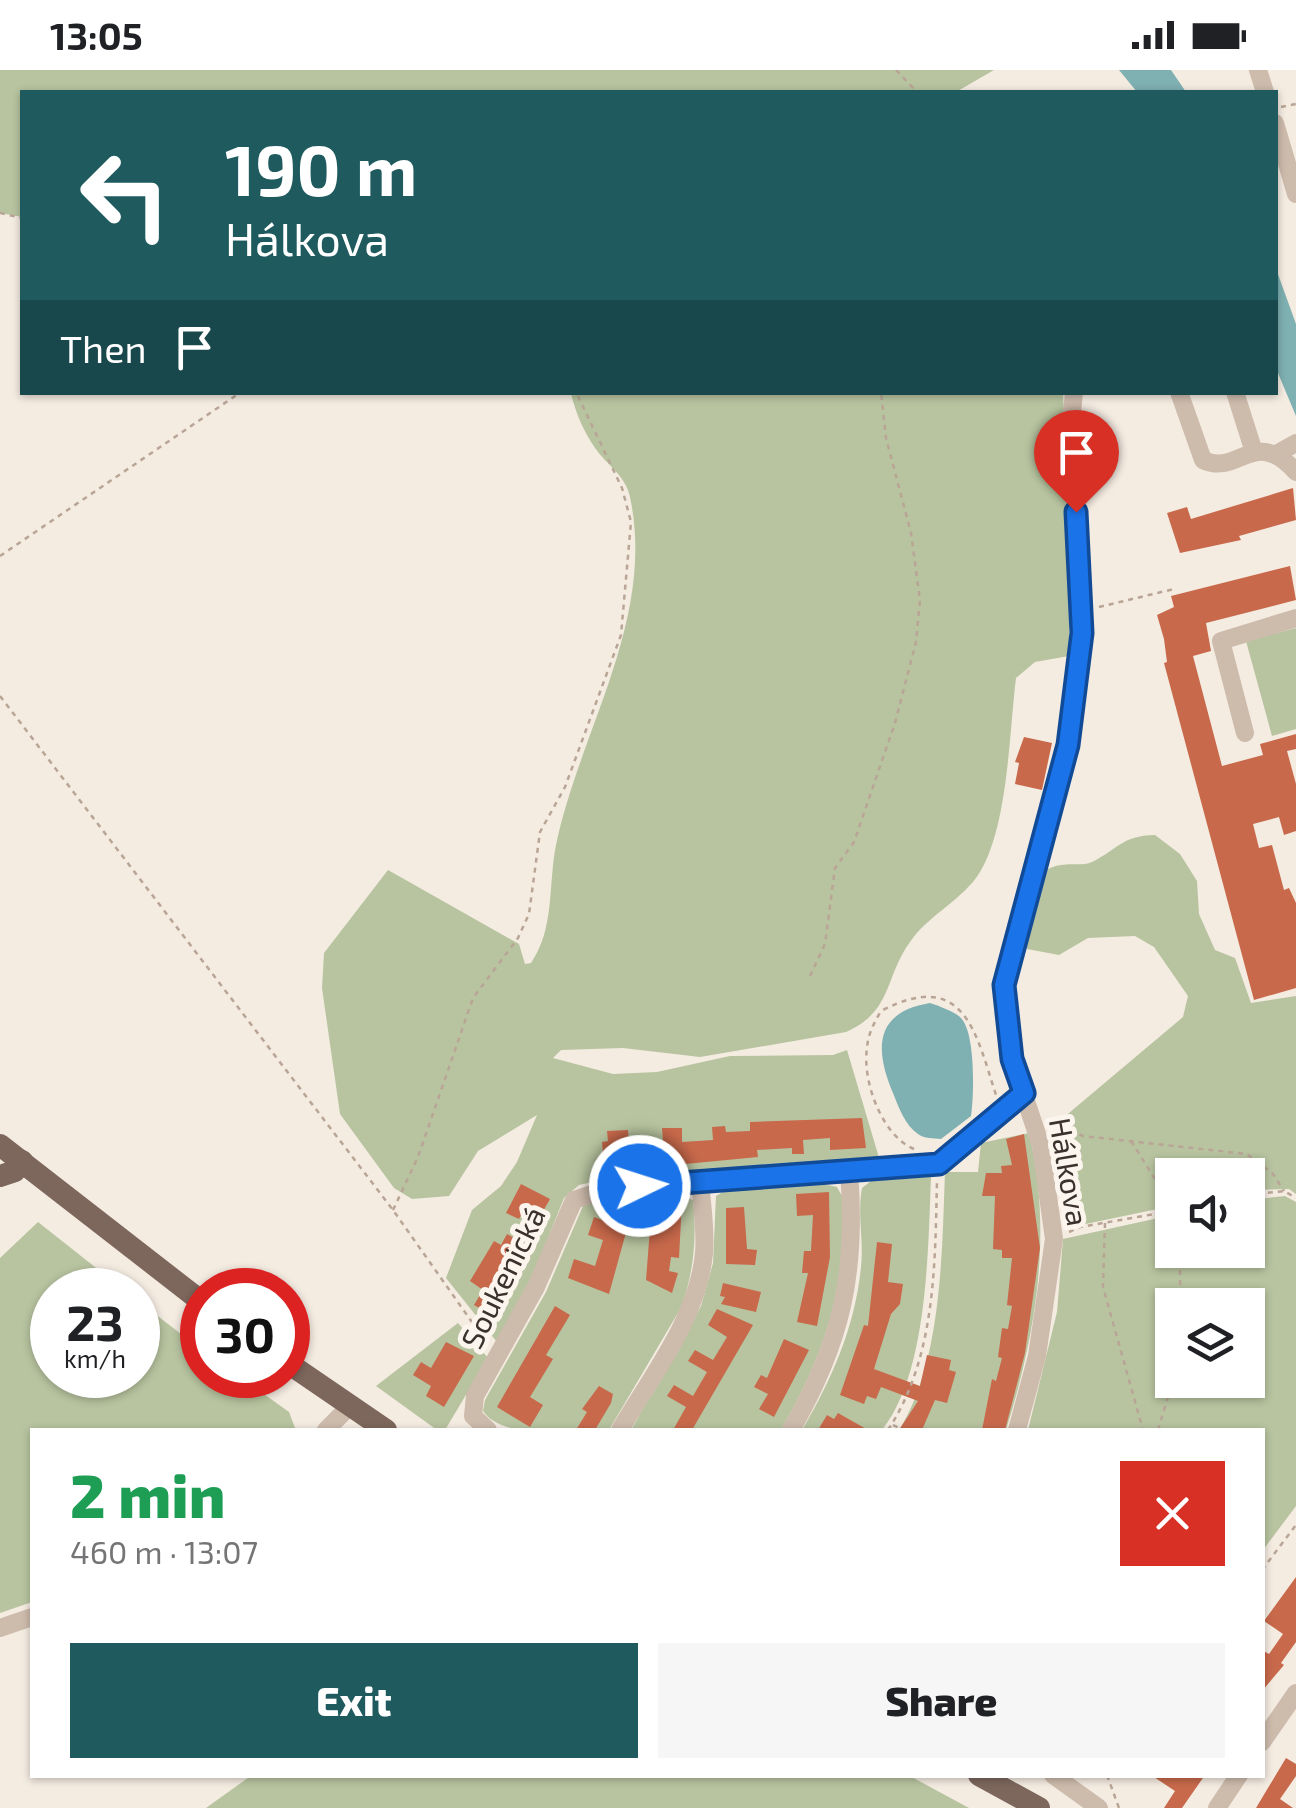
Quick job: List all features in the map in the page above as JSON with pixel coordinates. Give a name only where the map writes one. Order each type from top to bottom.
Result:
[{"type":"main road","points":[[0,1145],[180,1286]]},
{"type":"main road","points":[[0,1176],[14,1171],[22,1162]]},
{"type":"main road","points":[[310,1379],[383,1428]]},
{"type":"main road","points":[[984,1778],[1039,1808]]},
{"type":"street","points":[[1278,133],[1296,194]]},
{"type":"street","name":"Hálkova","points":[[1018,1428],[1037,1356],[1054,1239],[1041,1146],[1012,1059],[1004,985],[1068,745],[1082,611],[1069,444],[1074,395]]},
{"type":"street","points":[[1180,395],[1203,460],[1216,465],[1254,452],[1289,447],[1296,472]]},
{"type":"street","points":[[1236,395],[1254,452]]},
{"type":"street","points":[[1245,733],[1221,641],[1296,618]]},
{"type":"street","points":[[939,1164],[1024,1093]]},
{"type":"street","name":"Soukenická","points":[[485,1428],[471,1407],[536,1287],[574,1200],[614,1187],[939,1164]]},
{"type":"street","points":[[792,1428],[822,1373],[838,1332],[852,1252],[849,1172]]},
{"type":"street","points":[[621,1428],[684,1320],[697,1288],[704,1252],[700,1182]]},
{"type":"street","points":[[328,1428],[349,1407]]},
{"type":"street","points":[[0,1628],[30,1618]]},
{"type":"street","points":[[1265,1738],[1296,1693]]},
{"type":"street","points":[[1057,1778],[1099,1808]]},
{"type":"street","points":[[1216,1808],[1238,1778]]},
{"type":"path","points":[[896,70],[915,90]]},
{"type":"path","points":[[0,556],[238,395]]},
{"type":"path","points":[[393,1210],[425,1139],[473,998],[518,938],[529,914],[540,832],[565,787],[621,635],[631,522],[622,488],[577,395]]},
{"type":"path","points":[[810,976],[825,944],[836,868],[854,842],[895,723],[916,642],[920,600],[912,533],[886,438],[881,395]]},
{"type":"path","points":[[1082,611],[1174,589]]},
{"type":"path","points":[[0,696],[393,1210],[498,1358]]},
{"type":"path","points":[[918,1151],[902,1144],[889,1127],[870,1084],[866,1050],[871,1029],[881,1011],[891,1006],[937,998],[966,1014],[976,1028],[1001,1111]]},
{"type":"path","points":[[1044,1118],[1082,1136],[1247,1154],[1273,1174],[1284,1192]]},
{"type":"path","points":[[1130,1141],[1155,1181]]},
{"type":"path","points":[[889,1428],[914,1378],[930,1308],[939,1164]]},
{"type":"path","points":[[1265,1194],[1284,1192],[1296,1198]]},
{"type":"path","points":[[1054,1239],[1080,1226],[1155,1212]]},
{"type":"path","points":[[1105,1222],[1103,1287],[1142,1428]]},
{"type":"path","points":[[1159,1428],[1168,1398]]},
{"type":"path","points":[[892,1424],[899,1428]]},
{"type":"path","points":[[1265,1566],[1296,1525]]},
{"type":"path","points":[[1106,1778],[1119,1808]]},
{"type":"green space","points":[[0,70],[994,70],[959,90],[20,90],[20,217],[0,213]]},
{"type":"green space","points":[[572,395],[1063,395],[1070,531],[1069,656],[1035,662],[1016,678],[1001,810],[987,859],[969,887],[910,942],[880,1004],[861,1024],[846,1032],[700,1057],[623,1048],[561,1050],[553,1058],[613,1074],[657,1072],[730,1056],[833,1055],[847,1050],[880,1161],[601,1180],[579,1185],[564,1198],[530,1283],[497,1342],[446,1278],[472,1210],[501,1186],[517,1162],[537,1115],[478,1151],[449,1196],[412,1199],[394,1188],[340,1114],[322,988],[324,953],[388,870],[519,944],[525,964],[531,963],[539,950],[567,802],[612,674],[633,587],[635,542],[628,490],[591,442]]},
{"type":"green space","points":[[1296,628],[1296,729],[1272,736],[1246,641]]},
{"type":"green space","points":[[1155,835],[1180,854],[1197,881],[1199,914],[1215,950],[1235,958],[1251,1003],[1296,996],[1296,1194],[1289,1189],[1265,1190],[1265,1158],[1155,1158],[1155,1210],[1071,1227],[1064,1225],[1063,1193],[1050,1129],[1183,1017],[1188,996],[1154,947],[1135,936],[1088,938],[1059,955],[1027,949],[1027,897],[1037,876],[1047,869],[1088,863],[1128,840]]},
{"type":"green space","points":[[1029,1133],[1036,1170],[1040,1208],[1038,1283],[1017,1394],[1007,1428],[900,1428],[924,1373],[932,1340],[945,1172],[978,1172],[981,1143]]},
{"type":"green space","points":[[931,1177],[923,1309],[909,1377],[883,1428],[803,1428],[848,1331],[862,1257],[862,1188],[871,1181]]},
{"type":"green space","points":[[823,1184],[837,1187],[842,1196],[837,1289],[810,1373],[782,1428],[632,1428],[701,1306],[713,1263],[716,1196],[726,1190]]},
{"type":"green space","points":[[676,1194],[693,1200],[694,1253],[682,1306],[610,1428],[506,1427],[483,1411],[485,1400],[546,1292],[583,1206],[597,1199]]},
{"type":"green space","points":[[1285,1196],[1296,1202],[1296,1506],[1265,1547],[1265,1428],[1028,1428],[1057,1312],[1063,1239],[1155,1219],[1155,1268],[1265,1268],[1265,1198]]},
{"type":"green space","points":[[38,1222],[96,1268],[30,1268],[30,1398],[160,1398],[160,1318],[180,1333],[180,1398],[269,1398],[289,1412],[295,1428],[30,1428],[30,1603],[0,1613],[0,1258]]},
{"type":"green space","points":[[458,1323],[488,1358],[446,1428],[434,1428],[376,1386]]},
{"type":"green space","points":[[248,1778],[914,1778],[969,1808],[206,1808]]},
{"type":"water","points":[[1119,70],[1171,70],[1185,90],[1135,90]]},
{"type":"water","points":[[1278,274],[1296,324],[1296,416],[1278,373]]},
{"type":"water","points":[[930,1003],[957,1015],[965,1024],[973,1064],[971,1116],[941,1139],[920,1136],[906,1121],[883,1061],[884,1034],[889,1024],[898,1015]]},
{"type":"building","points":[[1293,488],[1296,520],[1239,536],[1241,540],[1180,553],[1167,513],[1187,507],[1191,519]]},
{"type":"building","points":[[1290,566],[1296,600],[1206,623],[1211,651],[1193,656],[1222,766],[1263,755],[1260,744],[1296,734],[1296,749],[1287,751],[1296,784],[1296,831],[1284,835],[1279,817],[1253,824],[1259,848],[1272,845],[1284,890],[1289,888],[1296,903],[1296,988],[1254,1000],[1164,663],[1164,639],[1157,615],[1174,607],[1171,596]]},
{"type":"building","points":[[1024,737],[1052,743],[1042,790],[1015,784],[1019,763],[1015,762]]},
{"type":"building","points":[[862,1118],[866,1148],[830,1150],[830,1138],[803,1140],[804,1154],[792,1154],[792,1148],[757,1150],[758,1157],[654,1167],[656,1141],[663,1141],[662,1128],[682,1128],[682,1142],[713,1140],[712,1127],[725,1126],[726,1132],[750,1131],[750,1122]]},
{"type":"building","points":[[628,1130],[629,1143],[654,1142],[648,1163],[604,1166],[602,1142],[608,1141],[607,1131]]},
{"type":"building","points":[[1024,1134],[1040,1248],[1025,1353],[1006,1428],[982,1428],[992,1379],[996,1381],[1002,1358],[998,1357],[1002,1328],[1008,1329],[1012,1306],[1007,1305],[1012,1258],[1002,1258],[1002,1250],[993,1249],[995,1196],[982,1196],[986,1173],[1002,1173],[1001,1166],[1012,1165],[1006,1139]]},
{"type":"building","points":[[521,1184],[550,1199],[541,1215],[526,1207],[519,1219],[506,1213]]},
{"type":"building","points":[[829,1192],[830,1257],[817,1326],[797,1322],[808,1273],[802,1273],[804,1251],[811,1251],[813,1215],[797,1216],[796,1194]]},
{"type":"building","points":[[682,1201],[679,1258],[671,1257],[669,1271],[678,1273],[672,1293],[646,1280],[652,1203]]},
{"type":"building","points":[[744,1207],[747,1249],[757,1250],[755,1265],[726,1264],[726,1208]]},
{"type":"building","points":[[617,1213],[630,1218],[609,1294],[568,1278],[574,1259],[595,1266],[603,1240],[588,1235],[594,1217],[613,1224]]},
{"type":"building","points":[[507,1234],[532,1248],[501,1307],[496,1305],[490,1314],[474,1305],[483,1290],[470,1281],[494,1241],[501,1245]]},
{"type":"building","points":[[877,1242],[892,1244],[888,1282],[903,1284],[900,1304],[891,1314],[874,1369],[920,1386],[927,1355],[951,1360],[949,1370],[956,1372],[947,1403],[935,1400],[923,1428],[900,1428],[918,1401],[881,1387],[876,1399],[867,1396],[864,1404],[840,1395],[864,1325],[868,1326]]},
{"type":"building","points":[[723,1283],[761,1292],[756,1312],[721,1304],[725,1297],[720,1296]]},
{"type":"building","points":[[555,1306],[570,1315],[546,1355],[553,1359],[530,1397],[543,1405],[530,1427],[497,1407]]},
{"type":"building","points":[[717,1309],[753,1325],[693,1428],[674,1428],[686,1407],[667,1396],[674,1385],[693,1396],[707,1372],[688,1361],[695,1350],[713,1360],[727,1337],[708,1325]]},
{"type":"building","points":[[784,1339],[809,1350],[774,1417],[759,1409],[768,1394],[754,1387],[761,1375],[767,1378]]},
{"type":"building","points":[[446,1342],[474,1356],[444,1407],[426,1396],[431,1386],[413,1375],[421,1362],[431,1368]]},
{"type":"building","points":[[599,1386],[613,1394],[596,1428],[577,1428],[587,1412],[582,1409]]},
{"type":"building","points":[[838,1413],[864,1428],[819,1428],[827,1415],[834,1419]]},
{"type":"building","points":[[1296,1577],[1296,1642],[1281,1663],[1284,1665],[1265,1687],[1265,1652],[1269,1654],[1283,1634],[1265,1620]]},
{"type":"building","points":[[1286,1758],[1296,1764],[1296,1776],[1280,1799],[1293,1808],[1256,1808]]},
{"type":"building","points":[[1156,1778],[1203,1778],[1182,1808],[1164,1808],[1175,1791]]},
{"type":"route","points":[[640,1186],[939,1164],[1024,1093],[1012,1059],[1004,985],[1068,745],[1082,633],[1076,512]]}]
